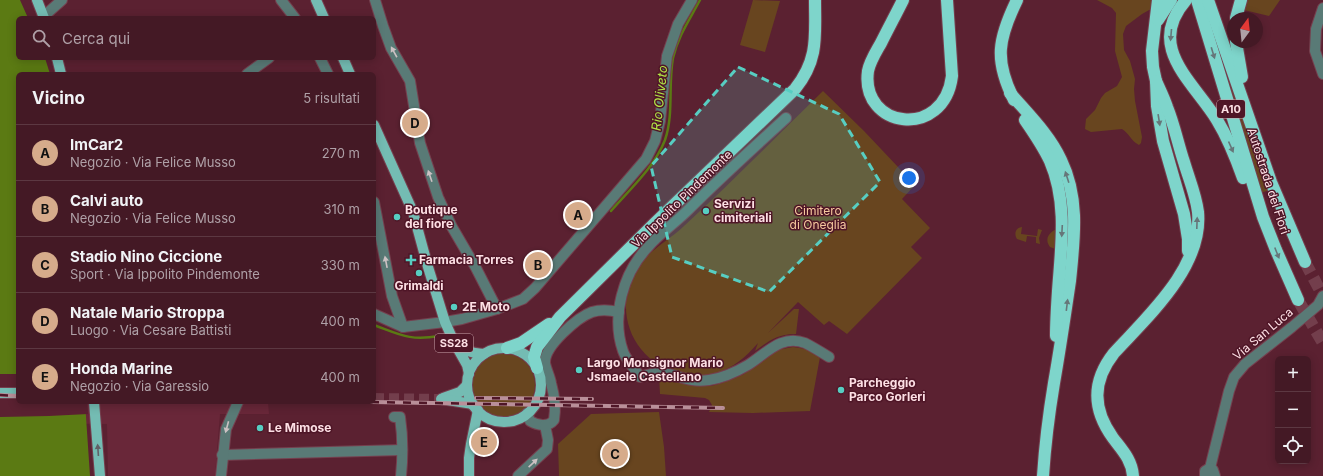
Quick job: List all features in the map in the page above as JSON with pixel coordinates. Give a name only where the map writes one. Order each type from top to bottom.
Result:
[{"type":"highway","points":[[537,368],[534,357],[537,346],[560,317],[654,224],[795,89],[803,79],[811,61],[815,44],[815,0]]},
{"type":"highway","points":[[903,0],[871,61],[868,78],[872,98],[882,110],[893,116],[908,119],[918,119],[932,113],[945,99],[951,85],[952,76],[947,0]]},
{"type":"highway","points":[[1017,0],[1004,31],[1001,45],[1001,67],[1010,93],[1045,134],[1054,147],[1067,175],[1075,208],[1075,233],[1065,320],[1053,385],[1043,476]]},
{"type":"highway","points":[[1133,476],[1130,461],[1113,438],[1102,418],[1097,393],[1100,377],[1114,353],[1168,293],[1179,278],[1188,260],[1187,228],[1160,127],[1157,106],[1152,51],[1158,0]]},
{"type":"highway","points":[[1155,25],[1171,0]]},
{"type":"highway","points":[[1238,12],[1241,0]]},
{"type":"highway","points":[[1197,1],[1179,10],[1172,23],[1170,42],[1172,54],[1180,69],[1227,137],[1238,161],[1246,186],[1263,217]]},
{"type":"highway","name":"Autostrada dei Fiori","points":[[1197,1],[1252,125],[1271,182],[1305,262]]},
{"type":"highway","name":"Autostrada dei Fiori","points":[[1197,1],[1263,217],[1298,300]]},
{"type":"highway","points":[[1237,48],[1252,125]]},
{"type":"highway","points":[[507,348],[521,343],[560,317]]},
{"type":"main road","points":[[37,0],[44,16]]},
{"type":"main road","points":[[316,0],[323,16]]},
{"type":"main road","points":[[58,60],[60,72]]},
{"type":"main road","points":[[344,60],[349,72]]},
{"type":"main road","name":"SS28","points":[[376,129],[413,212],[445,322],[467,365],[469,374]]},
{"type":"main road","name":"SS28","points":[[454,342],[464,350],[472,353],[484,354]]},
{"type":"main road","points":[[500,348],[507,348],[519,351],[530,358],[537,368],[541,384],[540,392],[537,400],[527,413],[512,420],[496,421],[490,419],[475,407],[468,395],[467,385],[469,374],[475,362],[484,354],[500,348]]},
{"type":"main road","points":[[467,385],[453,396],[441,399],[475,407]]},
{"type":"main road","points":[[0,393],[16,393]]},
{"type":"main road","points":[[94,404],[100,476]]},
{"type":"main road","points":[[469,476],[469,458],[475,407]]},
{"type":"main road","points":[[472,440],[479,429],[496,421]]},
{"type":"street","points":[[45,16],[62,0]]},
{"type":"street","points":[[281,0],[294,16]]},
{"type":"street","points":[[375,0],[391,48],[410,81],[420,143],[433,184],[445,212],[497,309]]},
{"type":"street","points":[[376,315],[402,327],[462,320],[523,299],[536,288],[646,159],[655,141],[660,121],[667,56],[678,24],[692,0]]},
{"type":"street","points":[[1323,8],[1316,29],[1315,51],[1323,74]]},
{"type":"street","points":[[250,72],[266,60]]},
{"type":"street","points":[[321,60],[327,72]]},
{"type":"street","name":"Via Ippolito Pindemonte","points":[[786,118],[647,247],[629,276],[622,298],[620,333],[624,353],[640,377],[663,373],[686,380],[710,380],[735,372],[750,364],[777,344],[784,342],[804,343],[829,357]]},
{"type":"street","points":[[376,212],[392,296],[402,327]]},
{"type":"street","name":"Via San Luca","points":[[1210,473],[1229,391],[1234,377],[1245,364],[1318,306],[1323,296]]},
{"type":"street","points":[[527,413],[530,421],[536,424],[551,424],[554,420],[552,392],[545,363],[546,354],[551,346],[576,322],[587,314],[604,310],[620,312]]},
{"type":"street","points":[[221,476],[226,428],[237,404]]},
{"type":"street","points":[[394,417],[400,417],[403,436],[401,476]]},
{"type":"street","points":[[518,476],[547,449],[548,440],[545,425]]},
{"type":"street","points":[[222,455],[402,450]]},
{"type":"highlighted area","points":[[738,67],[839,114],[880,182],[769,292],[672,257],[651,166]]},
{"type":"shaded area","points":[[0,0],[20,0],[27,16],[16,16],[16,60],[46,60],[49,72],[16,72],[16,404],[85,404],[90,476],[0,476]]},
{"type":"shaded area","points":[[16,404],[268,404],[269,414],[220,414],[215,476],[108,476],[107,424],[0,423]]},
{"type":"green space","points":[[753,0],[780,1],[765,52],[740,45]]},
{"type":"green space","points":[[1097,0],[1152,0],[1151,9],[1126,26],[1123,34],[1124,50],[1130,61],[1135,79],[1135,101],[1142,137],[1139,145],[1122,129],[1091,132],[1085,129],[1086,119],[1095,110],[1105,93],[1117,86],[1122,77],[1115,51],[1116,13],[1112,8]]},
{"type":"green space","points":[[1247,0],[1280,0],[1269,16],[1263,15],[1263,12],[1244,10],[1244,5]]},
{"type":"green space","points":[[1230,78],[1269,190],[1261,193],[1228,80]]},
{"type":"green space","name":"Cimitero di Oneglia","points":[[823,91],[864,131],[915,185],[902,199],[930,228],[911,247],[922,258],[847,334],[829,321],[824,325],[798,302],[768,333],[794,309],[799,309],[796,334],[774,338],[755,351],[758,343],[739,362],[728,369],[711,375],[690,376],[667,369],[653,361],[642,351],[634,338],[629,325],[626,310],[627,295],[635,270],[647,256],[677,232],[737,176]]},
{"type":"green space","points":[[1022,227],[1021,234],[1037,236],[1038,229],[1042,230],[1039,238],[1040,244],[1036,243],[1036,237],[1027,236],[1026,242],[1017,239],[1016,232]]},
{"type":"green space","points":[[1057,229],[1058,250],[1050,247],[1047,241],[1048,236]]},
{"type":"green space","points":[[793,347],[806,349],[820,357],[810,411],[753,413],[709,412],[712,405],[709,400],[705,398],[660,394],[659,376],[684,384],[711,386],[744,374],[777,350]]},
{"type":"green space","points":[[503,353],[521,359],[529,367],[535,385],[529,403],[521,411],[503,417],[485,411],[477,403],[471,385],[477,367],[485,359]]},
{"type":"green space","points":[[659,412],[666,476],[559,476],[558,444],[591,414]]},
{"type":"pier","points":[[0,374],[16,374],[16,404],[87,404],[88,414],[0,417]]},
{"type":"waterway","name":"Rio Oliveto","points":[[611,211],[655,160],[665,140],[668,130],[670,110],[673,58],[681,35],[700,0]]},
{"type":"waterway","name":"Rio Oliveto","points":[[376,326],[406,336],[420,338],[439,336]]},
{"type":"tunnel","points":[[1305,262],[1323,296]]},
{"type":"tunnel","points":[[1298,300],[1323,343]]},
{"type":"tunnel","points":[[376,398],[441,399]]},
{"type":"railway","points":[[0,395],[16,396]]},
{"type":"railway","points":[[476,398],[592,399]]},
{"type":"railway","points":[[376,402],[723,408]]},
{"type":"place","name":"Natale Mario Stroppa","points":[[415,123]]},
{"type":"place","name":"Servizi cimiteriali","points":[[706,211]]},
{"type":"place","name":"ImCar2","points":[[578,215]]},
{"type":"place","name":"Boutique del fiore","points":[[397,217]]},
{"type":"place","name":"Farmacia Torres","points":[[411,260]]},
{"type":"place","name":"Calvi auto","points":[[538,265]]},
{"type":"place","name":"Grimaldi","points":[[419,273]]},
{"type":"place","name":"2E Moto","points":[[454,307]]},
{"type":"place","name":"Largo Monsignor Mario Jsmaele Castellano","points":[[579,370]]},
{"type":"place","name":"Parcheggio Parco Gorleri","points":[[841,390]]},
{"type":"place","name":"Le Mimose","points":[[260,428]]},
{"type":"place","name":"Honda Marine","points":[[484,442]]},
{"type":"place","name":"Stadio Nino Ciccione","points":[[615,454]]}]
